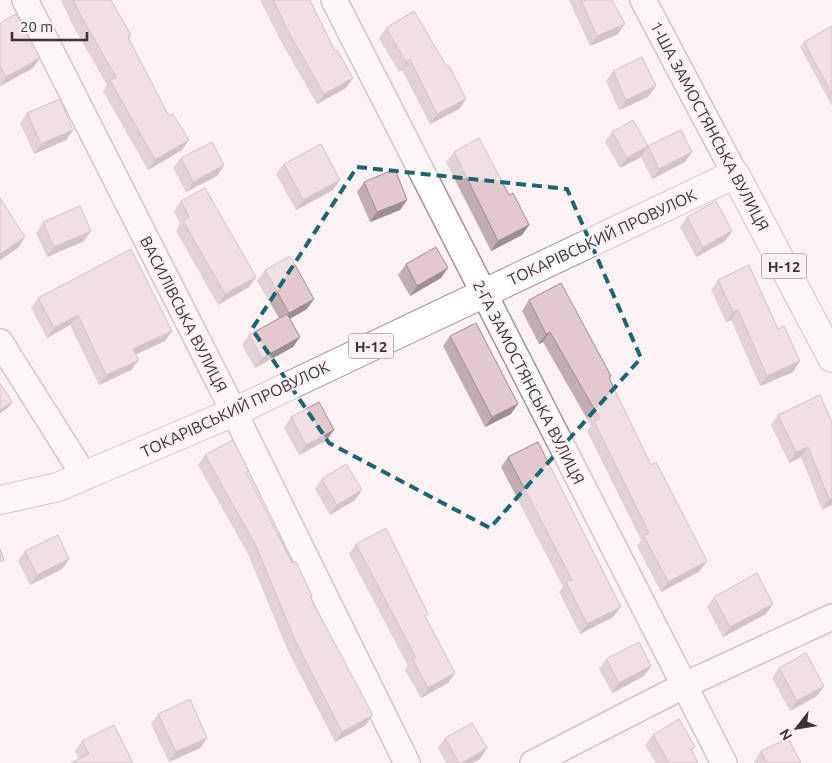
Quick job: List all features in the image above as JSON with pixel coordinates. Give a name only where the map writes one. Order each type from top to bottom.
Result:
[{"type":"main road","name":"ТОКАРІВСЬКИЙ ПРОВУЛОК","points":[[0,500],[58,487],[234,412],[482,292],[735,174]]},
{"type":"main road","name":"1-ША ЗАМОСТЯНСЬКА ВУЛИЦЯ","points":[[735,174],[832,358]]},
{"type":"street","name":"ВАСИЛІВСЬКА ВУЛИЦЯ","points":[[25,0],[234,412],[407,763]]},
{"type":"street","name":"2-ГА ЗАМОСТЯНСЬКА ВУЛИЦЯ","points":[[334,0],[724,763]]},
{"type":"street","name":"1-ША ЗАМОСТЯНСЬКА ВУЛИЦЯ","points":[[643,0],[735,174]]},
{"type":"street","points":[[0,342],[85,476]]},
{"type":"street","points":[[533,763],[685,685],[832,617]]},
{"type":"highlighted area","points":[[357,167],[567,189],[641,358],[490,528],[329,443],[252,329]]},
{"type":"building","points":[[73,0],[111,0],[131,35],[128,37],[169,116],[173,114],[189,140],[155,160],[110,80],[116,77]]},
{"type":"building","points":[[273,0],[310,0],[335,51],[337,50],[353,78],[324,94],[290,35]]},
{"type":"building","points":[[581,0],[612,0],[625,24],[597,36]]},
{"type":"building","points":[[414,11],[447,67],[449,66],[466,99],[437,114],[410,59],[406,62],[386,28]]},
{"type":"building","points":[[16,14],[40,58],[6,77],[0,66],[0,23]]},
{"type":"building","points":[[832,26],[832,94],[804,42]]},
{"type":"building","points":[[642,57],[656,86],[626,100],[613,71]]},
{"type":"building","points":[[60,99],[73,130],[41,144],[27,113]]},
{"type":"building","points":[[633,120],[648,146],[627,158],[612,132]]},
{"type":"building","points":[[681,130],[692,152],[659,169],[648,146]]},
{"type":"building","points":[[479,138],[509,195],[513,193],[529,225],[498,241],[454,152]]},
{"type":"building","points":[[212,142],[224,165],[193,182],[181,158]]},
{"type":"building","points":[[321,144],[340,180],[303,200],[284,164]]},
{"type":"building","points":[[395,169],[407,200],[377,212],[364,182]]},
{"type":"building","points":[[205,188],[256,277],[225,294],[183,221],[189,217],[181,201]]},
{"type":"building","points":[[0,198],[25,237],[0,254]]},
{"type":"building","points":[[716,201],[732,231],[703,247],[687,217]]},
{"type":"building","points":[[80,206],[91,231],[54,247],[43,222]]},
{"type":"building","points":[[436,247],[448,268],[417,286],[406,264]]},
{"type":"building","points":[[131,249],[172,331],[133,349],[139,360],[106,375],[78,315],[54,328],[38,298]]},
{"type":"building","points":[[290,256],[314,299],[289,313],[265,270]]},
{"type":"building","points":[[749,265],[778,329],[784,326],[800,361],[767,376],[738,310],[733,312],[718,280]]},
{"type":"building","points":[[561,283],[611,376],[609,378],[651,465],[656,462],[707,561],[668,582],[644,536],[649,533],[594,421],[600,419],[550,332],[546,334],[529,300]]},
{"type":"building","points":[[287,314],[300,337],[262,358],[249,335]]},
{"type":"building","points":[[476,323],[518,404],[492,417],[450,336]]},
{"type":"building","points":[[0,383],[12,402],[0,410]]},
{"type":"building","points":[[820,395],[832,422],[832,498],[829,499],[808,447],[796,452],[778,415]]},
{"type":"building","points":[[319,402],[334,430],[306,445],[291,417]]},
{"type":"building","points":[[233,440],[249,471],[246,472],[292,563],[296,561],[312,596],[310,597],[373,715],[342,732],[295,640],[255,544],[205,455]]},
{"type":"building","points":[[538,442],[621,607],[587,624],[566,582],[572,580],[508,457]]},
{"type":"building","points":[[346,464],[362,490],[337,505],[322,479]]},
{"type":"building","points":[[386,528],[428,614],[425,616],[455,673],[428,688],[413,660],[416,658],[356,544]]},
{"type":"building","points":[[58,535],[69,559],[37,575],[25,551]]},
{"type":"building","points":[[0,549],[4,560],[0,562]]},
{"type":"building","points":[[757,573],[773,604],[730,627],[714,597]]},
{"type":"building","points":[[639,642],[651,666],[619,683],[606,659]]},
{"type":"building","points":[[806,653],[824,686],[797,701],[779,668]]},
{"type":"building","points":[[190,699],[207,738],[176,752],[158,714]]},
{"type":"building","points":[[679,719],[695,747],[691,749],[698,763],[669,763],[653,735]]},
{"type":"building","points":[[472,723],[487,748],[459,763],[445,738]]},
{"type":"building","points":[[114,725],[133,763],[71,763],[89,754],[82,741]]},
{"type":"building","points":[[788,738],[801,763],[767,763],[761,751]]}]
